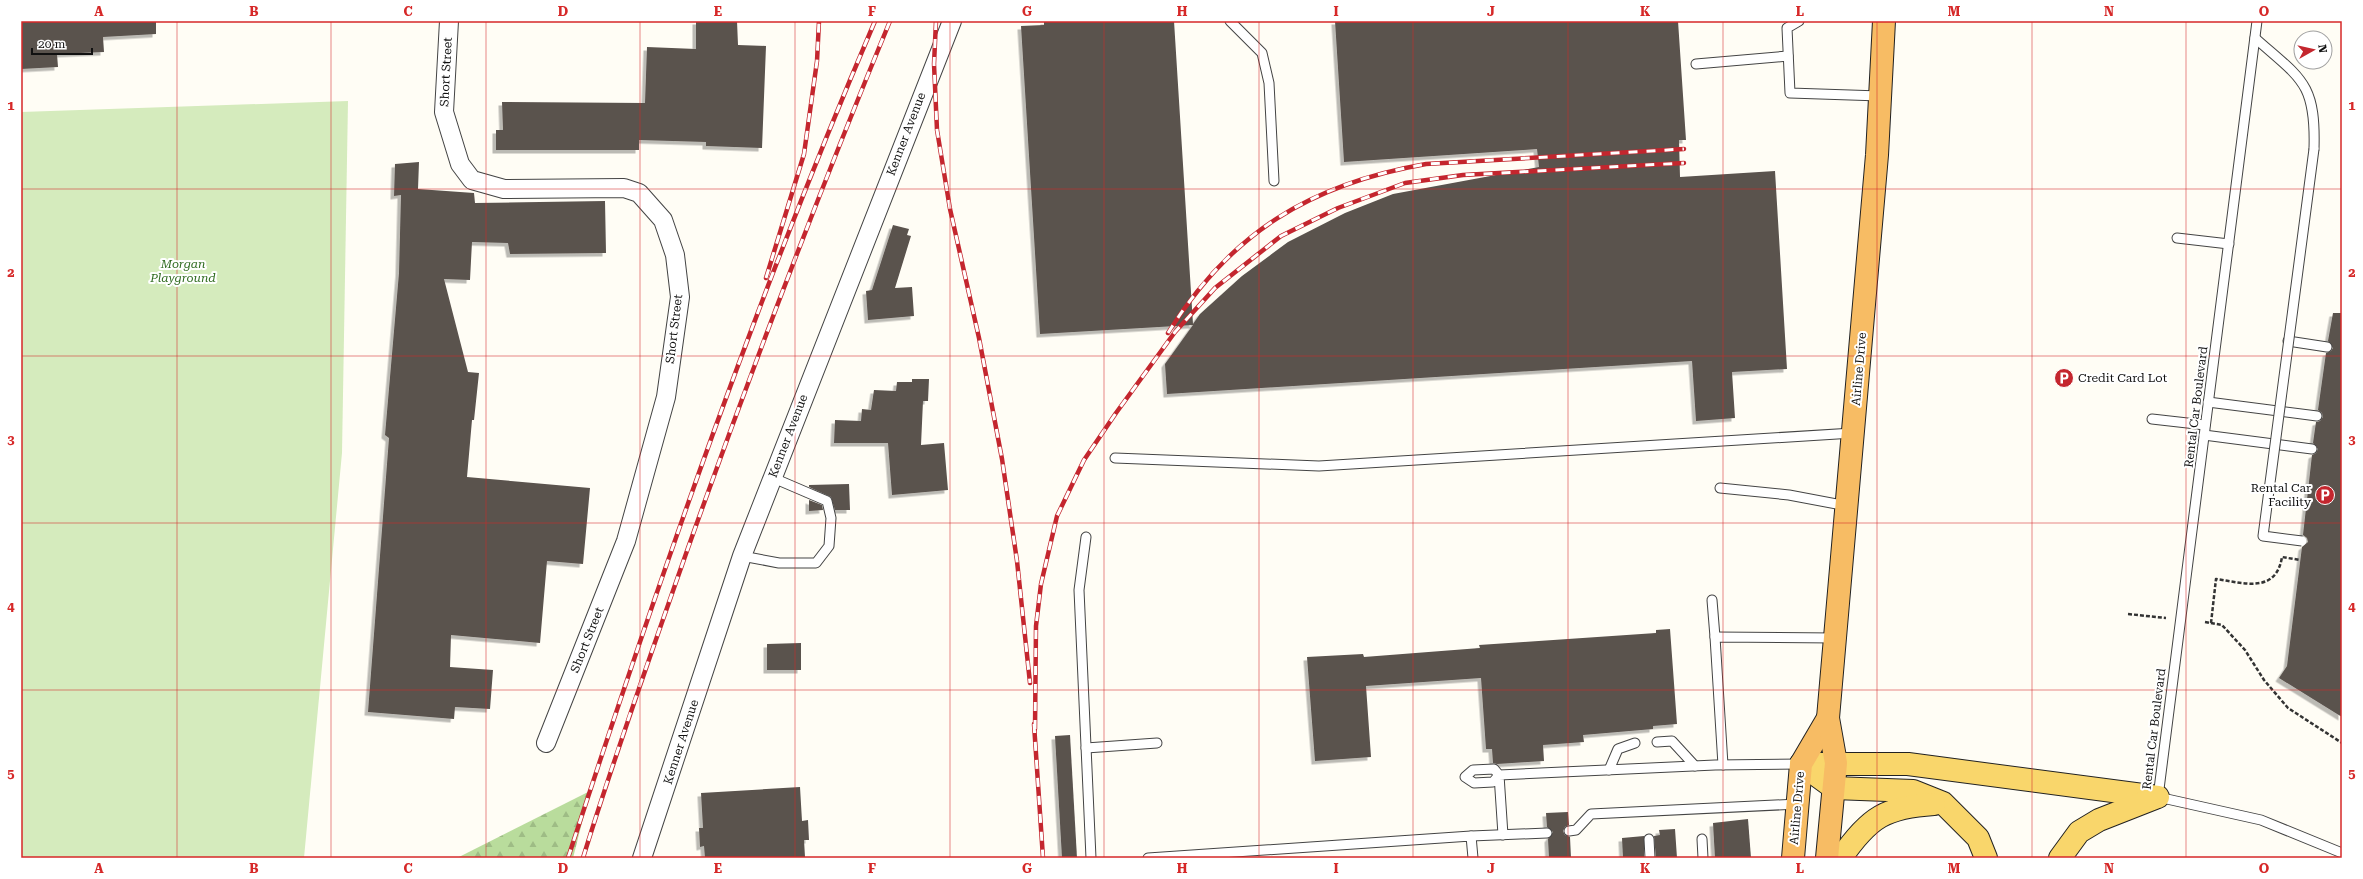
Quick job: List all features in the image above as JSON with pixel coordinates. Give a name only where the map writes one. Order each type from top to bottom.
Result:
[{"type":"highway","name":"Airline Drive","points":[[1827,858],[1836,763],[1828,718],[1853,433],[1880,96],[1884,21]]},
{"type":"highway","name":"Airline Drive","points":[[1793,858],[1801,764],[1828,718]]},
{"type":"main road","points":[[1801,764],[1908,764],[2158,797]]},
{"type":"main road","points":[[1801,764],[1834,788],[1913,791],[1943,803],[1978,838],[1986,858]]},
{"type":"main road","points":[[2060,858],[2079,832],[2098,820],[2158,797]]},
{"type":"main road","points":[[1841,858],[1852,841],[1881,814],[1907,806],[1943,803]]},
{"type":"street","name":"Short Street","points":[[449,21],[444,112],[460,164],[472,180],[504,189],[624,188],[639,192],[663,220],[675,255],[680,296],[666,397],[626,542],[546,743]]},
{"type":"street","name":"Kenner Avenue","points":[[642,858],[742,556],[771,477],[952,21]]},
{"type":"lane","points":[[1230,21],[1262,53],[1269,83],[1274,181]]},
{"type":"lane","points":[[1799,21],[1787,28],[1790,93],[1880,96]]},
{"type":"lane","name":"Rental Car Boulevard","points":[[2158,797],[2257,21]]},
{"type":"lane","points":[[2255,38],[2302,80],[2312,100],[2315,118],[2314,148],[2263,536],[2302,541]]},
{"type":"lane","points":[[1696,64],[1788,56]]},
{"type":"lane","points":[[2177,238],[2229,244]]},
{"type":"lane","points":[[2288,341],[2327,347]]},
{"type":"lane","points":[[2208,402],[2317,416]]},
{"type":"lane","points":[[2152,420],[2205,425]]},
{"type":"lane","points":[[1115,458],[1319,466],[1853,433]]},
{"type":"lane","points":[[2204,435],[2312,449]]},
{"type":"lane","points":[[742,556],[779,563],[816,563],[830,546],[831,518],[827,501],[771,477]]},
{"type":"lane","points":[[1720,488],[1789,495],[1847,506]]},
{"type":"lane","points":[[1086,536],[1079,590],[1091,858]]},
{"type":"lane","points":[[1712,600],[1723,765]]},
{"type":"lane","points":[[1715,637],[1835,638]]},
{"type":"lane","points":[[1657,742],[1672,741],[1695,766]]},
{"type":"lane","points":[[1086,748],[1158,743]]},
{"type":"lane","points":[[1609,770],[1618,749],[1635,744]]},
{"type":"lane","points":[[1503,835],[1499,775],[1695,766],[1801,764]]},
{"type":"lane","points":[[2158,797],[2261,820],[2338,851],[2342,858]]},
{"type":"lane","points":[[1569,831],[1576,830],[1591,814],[1798,804]]},
{"type":"lane","points":[[1148,858],[1471,836],[1547,833]]},
{"type":"lane","points":[[1471,836],[1473,858]]},
{"type":"lane","points":[[1649,839],[1650,858]]},
{"type":"lane","points":[[1702,839],[1703,858]]},
{"type":"path","points":[[2211,623],[2216,579],[2256,584],[2271,580],[2280,569],[2282,557],[2300,560]]},
{"type":"path","points":[[2128,614],[2169,618]]},
{"type":"path","points":[[2205,622],[2222,626],[2245,650],[2264,680],[2288,708],[2342,743]]},
{"type":"green space","name":"Morgan Playground","points":[[348,101],[342,453],[304,858],[21,858],[21,112]]},
{"type":"green space","points":[[590,791],[573,858],[457,858]]},
{"type":"building","points":[[21,21],[156,21],[156,34],[103,37],[104,52],[57,54],[58,67],[21,69]]},
{"type":"building","points":[[696,21],[737,21],[738,45],[766,46],[762,148],[706,146],[706,142],[639,140],[639,150],[496,150],[496,130],[503,130],[502,102],[645,103],[647,47],[696,49]]},
{"type":"building","points":[[1044,21],[1174,21],[1193,324],[1200,314],[1242,276],[1288,242],[1345,213],[1393,194],[1539,167],[1537,149],[1344,162],[1335,21],[1678,21],[1686,140],[1679,140],[1680,177],[1775,171],[1787,369],[1732,372],[1735,418],[1696,421],[1692,361],[1167,394],[1165,364],[1193,325],[1040,334],[1021,26],[1044,25]]},
{"type":"building","points":[[419,162],[418,189],[474,193],[475,203],[605,201],[606,253],[510,254],[508,243],[472,242],[470,280],[444,279],[468,372],[479,373],[474,420],[472,420],[467,477],[590,488],[583,564],[547,561],[540,643],[451,635],[450,667],[493,670],[490,709],[455,707],[454,719],[368,712],[389,438],[385,435],[399,273],[401,195],[394,196],[395,164]]},
{"type":"building","points":[[893,225],[909,229],[907,235],[911,236],[895,288],[912,287],[914,316],[868,320],[866,291],[872,290]]},
{"type":"building","name":"Rental Car Facility","points":[[2333,313],[2342,313],[2342,717],[2279,678],[2287,666],[2302,547],[2308,542],[2307,538],[2303,535],[2312,455],[2316,453],[2318,449],[2313,443],[2316,422],[2320,421],[2323,417],[2322,413],[2318,410],[2326,353],[2331,351],[2333,348],[2328,341]]},
{"type":"building","points":[[912,379],[929,379],[928,401],[923,401],[921,445],[944,443],[948,490],[892,495],[888,443],[834,443],[835,420],[861,421],[862,409],[871,410],[874,390],[896,391],[897,382],[912,382]]},
{"type":"building","points":[[849,484],[850,510],[835,510],[831,497],[809,487],[809,485]]},
{"type":"building","points":[[809,500],[822,505],[823,510],[809,511]]},
{"type":"building","points":[[1670,629],[1677,724],[1653,726],[1653,729],[1583,735],[1584,742],[1543,745],[1544,761],[1497,764],[1493,763],[1492,749],[1486,749],[1481,678],[1366,686],[1371,757],[1315,761],[1307,657],[1363,654],[1364,657],[1480,648],[1479,645],[1656,633],[1656,630]]},
{"type":"building","points":[[801,643],[801,670],[767,670],[767,644]]},
{"type":"building","points":[[1070,735],[1077,858],[1062,858],[1055,736]]},
{"type":"building","points":[[800,787],[802,821],[808,820],[809,840],[804,840],[805,857],[705,858],[704,846],[700,847],[699,828],[703,828],[701,793]]},
{"type":"building","points":[[1568,812],[1569,825],[1565,827],[1563,831],[1565,835],[1570,837],[1571,858],[1549,858],[1548,839],[1553,832],[1547,827],[1546,813]]},
{"type":"building","points":[[1748,819],[1751,858],[1715,858],[1713,823]]},
{"type":"building","points":[[1675,829],[1677,858],[1656,858],[1654,836],[1660,835],[1659,830]]},
{"type":"building","points":[[1644,836],[1644,858],[1623,858],[1622,838]]},
{"type":"railway","points":[[766,278],[804,154],[817,61],[819,21]]},
{"type":"railway","points":[[568,858],[638,647],[712,436],[791,227],[875,21]]},
{"type":"railway","points":[[583,858],[634,703],[736,415],[811,218],[890,21]]},
{"type":"railway","points":[[936,21],[934,64],[937,130],[950,209],[979,338],[1002,459],[1017,561],[1030,683]]},
{"type":"railway","points":[[1168,333],[1192,298],[1219,267],[1247,240],[1278,218],[1310,200],[1346,185],[1384,173],[1426,164],[1684,149]]},
{"type":"railway","points":[[1035,729],[1036,626],[1041,584],[1057,516],[1084,460],[1116,413],[1175,332],[1215,288],[1281,236],[1338,208],[1405,183],[1463,175],[1684,163]]},
{"type":"railway","points":[[1034,724],[1043,858]]},
{"type":"place","name":"Credit Card Lot","points":[[2064,378]]},
{"type":"place","name":"Rental Car Facility","points":[[2325,495]]}]
